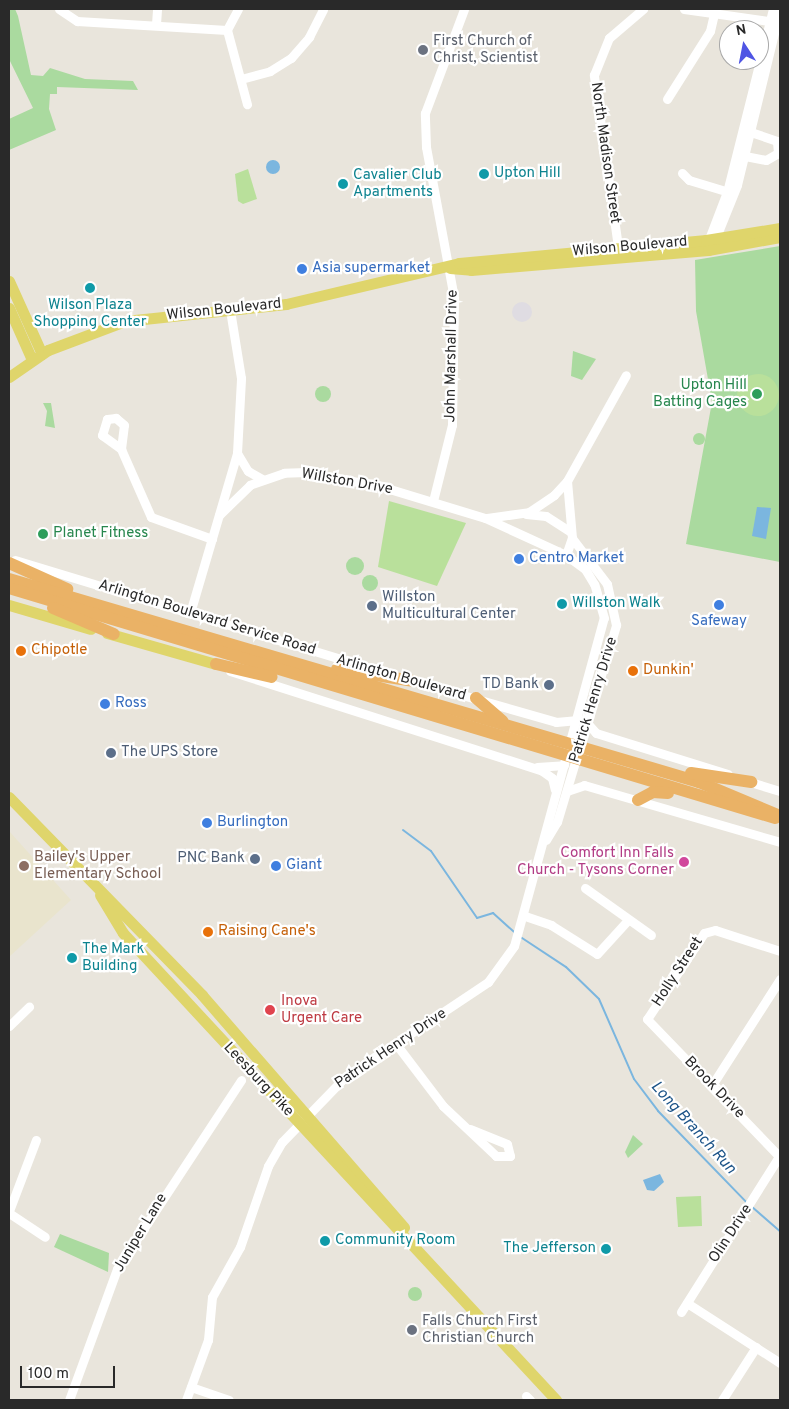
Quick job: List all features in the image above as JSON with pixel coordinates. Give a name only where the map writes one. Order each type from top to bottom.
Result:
[{"type":"highway","points":[[9,563],[183,630]]},
{"type":"highway","name":"Arlington Boulevard","points":[[9,579],[249,651],[506,724],[648,769],[699,782],[780,817]]},
{"type":"highway","points":[[14,590],[114,634]]},
{"type":"highway","name":"Arlington Boulevard","points":[[14,590],[569,761],[598,767],[691,796],[780,817]]},
{"type":"highway","points":[[249,651],[414,681]]},
{"type":"highway","points":[[216,664],[346,692]]},
{"type":"highway","points":[[476,698],[506,724]]},
{"type":"highway","points":[[598,767],[630,784],[637,800],[653,792],[691,796]]},
{"type":"highway","points":[[648,769],[751,782]]},
{"type":"main road","name":"Wilson Boulevard","points":[[710,243],[780,228]]},
{"type":"main road","name":"Wilson Boulevard","points":[[9,377],[37,357],[113,324],[286,304],[450,268],[471,270],[619,252],[780,237]]},
{"type":"main road","points":[[9,281],[37,357]]},
{"type":"main road","points":[[9,308],[37,357]]},
{"type":"main road","points":[[9,605],[216,664]]},
{"type":"main road","name":"Leesburg Pike","points":[[9,796],[100,895],[145,935],[307,1113],[379,1194],[426,1256]]},
{"type":"main road","name":"Leesburg Pike","points":[[100,895],[123,933],[298,1124],[426,1256],[556,1400]]},
{"type":"street","points":[[60,9],[71,19],[227,30]]},
{"type":"street","points":[[156,24],[157,9]]},
{"type":"street","points":[[238,9],[227,30],[247,104]]},
{"type":"street","points":[[241,79],[271,71],[292,57],[323,9]]},
{"type":"street","name":"John Marshall Drive","points":[[433,501],[449,447],[454,402],[454,298],[450,268],[426,147],[425,113],[464,9]]},
{"type":"street","name":"North Madison Street","points":[[619,252],[594,75],[609,38],[643,9]]},
{"type":"street","points":[[684,9],[776,22]]},
{"type":"street","points":[[710,243],[745,156],[776,22],[773,9]]},
{"type":"street","points":[[731,193],[780,9]]},
{"type":"street","points":[[667,98],[710,31],[714,14]]},
{"type":"street","points":[[745,156],[766,160],[778,153],[777,141],[751,132]]},
{"type":"street","points":[[682,173],[689,180],[731,193]]},
{"type":"street","points":[[190,613],[237,453],[240,378],[230,310]]},
{"type":"street","name":"Patrick Henry Drive","points":[[523,514],[547,501],[567,481],[626,375]]},
{"type":"street","points":[[121,449],[155,521],[212,539]]},
{"type":"street","points":[[237,453],[248,471],[262,479]]},
{"type":"street","name":"Willston Drive","points":[[220,515],[238,494],[262,479],[307,472],[433,501],[485,518]]},
{"type":"street","points":[[566,555],[572,534],[567,481]]},
{"type":"street","points":[[515,532],[523,514]]},
{"type":"street","name":"Patrick Henry Drive","points":[[186,1400],[208,1340],[215,1291],[254,1213],[268,1166],[307,1113],[344,1078],[488,982],[514,946],[525,916],[546,840],[556,792],[575,746],[588,724],[615,638],[616,617],[607,584],[572,534],[546,516],[523,514],[485,518]]},
{"type":"street","name":"Patrick Henry Drive","points":[[485,518],[566,555],[585,569],[594,584],[604,618],[578,720],[575,746]]},
{"type":"street","name":"Arlington Boulevard Service Road","points":[[9,559],[556,722],[578,720]]},
{"type":"street","points":[[216,664],[327,704],[526,765],[547,773],[556,792]]},
{"type":"street","points":[[588,724],[596,733],[780,791]]},
{"type":"street","points":[[526,765],[569,761]]},
{"type":"street","name":"Patrick Henry Drive","points":[[546,840],[567,791],[569,761]]},
{"type":"street","points":[[567,791],[584,785],[780,842]]},
{"type":"street","points":[[585,888],[627,921],[651,935]]},
{"type":"street","points":[[525,916],[551,925],[597,954],[627,921]]},
{"type":"street","name":"Holly Street","points":[[647,1019],[700,936],[712,930],[780,951]]},
{"type":"street","points":[[712,1085],[780,979]]},
{"type":"street","points":[[9,1026],[29,1008]]},
{"type":"street","name":"Brook Drive","points":[[647,1019],[780,1156]]},
{"type":"street","points":[[396,1044],[443,1106],[470,1129]]},
{"type":"street","name":"Juniper Lane","points":[[69,1400],[117,1269],[241,1080]]},
{"type":"street","points":[[36,1140],[9,1212],[45,1237]]},
{"type":"street","name":"Olin Drive","points":[[681,1312],[780,1156]]},
{"type":"street","points":[[687,1303],[780,1363]]},
{"type":"street","points":[[722,1400],[756,1347]]},
{"type":"street","points":[[191,1387],[229,1400]]},
{"type":"shaded area","points":[[522,302],[529,305],[532,312],[529,319],[522,322],[515,319],[512,312],[515,305]]},
{"type":"shaded area","name":"Bailey's Upper Elementary School","points":[[9,831],[71,900],[9,957]]},
{"type":"green space","points":[[9,9],[15,9],[18,16],[31,75],[43,76],[50,68],[85,79],[133,81],[138,90],[57,87],[57,94],[50,94],[49,109],[56,130],[9,150],[9,119],[33,108],[9,59]]},
{"type":"green space","points":[[248,169],[257,199],[243,204],[238,201],[235,174]]},
{"type":"green space","points":[[780,246],[780,562],[686,544],[712,402],[696,311],[695,260]]},
{"type":"green space","points":[[573,351],[596,359],[582,380],[571,376]]},
{"type":"green space","name":"Upton Hill Batting Cages","points":[[758,374],[773,380],[779,395],[773,410],[758,416],[743,410],[737,395],[743,380]]},
{"type":"green space","points":[[320,386],[326,386],[331,391],[329,400],[320,402],[315,397],[315,391]]},
{"type":"green space","points":[[43,403],[51,403],[55,428],[45,426],[47,411]]},
{"type":"green space","points":[[697,433],[701,433],[705,439],[701,445],[697,445],[693,441],[693,437]]},
{"type":"green space","points":[[389,501],[466,523],[437,586],[378,567]]},
{"type":"green space","points":[[355,557],[361,560],[364,566],[361,572],[355,575],[349,572],[346,566],[349,560]]},
{"type":"green space","points":[[367,575],[373,575],[378,580],[376,589],[367,591],[362,586],[362,580]]},
{"type":"green space","points":[[633,1135],[643,1144],[628,1158],[625,1152]]},
{"type":"green space","points":[[701,1196],[702,1226],[678,1227],[676,1197]]},
{"type":"green space","points":[[60,1234],[109,1253],[108,1272],[54,1247]]},
{"type":"green space","points":[[415,1287],[420,1289],[422,1294],[420,1299],[415,1301],[410,1299],[408,1294],[410,1289]]},
{"type":"water","points":[[270,160],[276,160],[280,167],[276,174],[270,174],[266,170],[266,164]]},
{"type":"water","points":[[757,507],[771,508],[766,539],[752,536]]},
{"type":"water","points":[[660,1174],[664,1182],[654,1191],[647,1190],[643,1180]]},
{"type":"waterway","name":"Long Branch Run","points":[[403,830],[431,851],[477,918],[493,913],[515,933]]},
{"type":"waterway","name":"Long Branch Run","points":[[519,936],[566,967],[599,999],[634,1079],[658,1111],[747,1203]]},
{"type":"waterway","name":"Long Branch Run","points":[[751,1206],[780,1231]]},
{"type":"place","name":"First Church of Christ, Scientist","points":[[423,50]]},
{"type":"place","name":"Upton Hill","points":[[484,174]]},
{"type":"place","name":"Cavalier Club Apartments","points":[[343,184]]},
{"type":"place","name":"Asia supermarket","points":[[302,269]]},
{"type":"place","name":"Wilson Plaza Shopping Center","points":[[90,288]]},
{"type":"place","name":"Upton Hill Batting Cages","points":[[757,394]]},
{"type":"place","name":"Planet Fitness","points":[[43,534]]},
{"type":"place","name":"Centro Market","points":[[519,559]]},
{"type":"place","name":"Willston Walk","points":[[562,604]]},
{"type":"place","name":"Safeway","points":[[719,605]]},
{"type":"place","name":"Willston Multicultural Center","points":[[372,606]]},
{"type":"place","name":"Chipotle","points":[[21,651]]},
{"type":"place","name":"Dunkin'","points":[[633,671]]},
{"type":"place","name":"TD Bank","points":[[549,685]]},
{"type":"place","name":"Ross","points":[[105,704]]},
{"type":"place","name":"The UPS Store","points":[[111,753]]},
{"type":"place","name":"Burlington","points":[[207,823]]},
{"type":"place","name":"PNC Bank","points":[[255,859]]},
{"type":"place","name":"Comfort Inn Falls Church - Tysons Corner","points":[[684,862]]},
{"type":"place","name":"Bailey's Upper Elementary School","points":[[24,866]]},
{"type":"place","name":"Giant","points":[[276,866]]},
{"type":"place","name":"Raising Cane's","points":[[208,932]]},
{"type":"place","name":"The Mark Building","points":[[72,958]]},
{"type":"place","name":"Inova Urgent Care","points":[[270,1010]]},
{"type":"place","name":"Community Room","points":[[325,1241]]},
{"type":"place","name":"The Jefferson","points":[[606,1249]]},
{"type":"place","name":"Falls Church First Christian Church","points":[[412,1330]]}]
